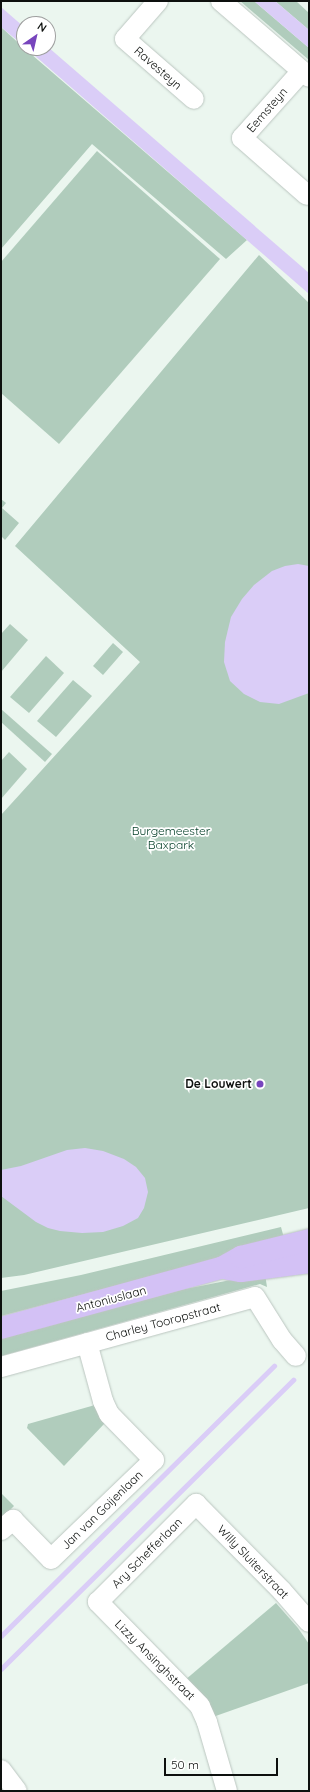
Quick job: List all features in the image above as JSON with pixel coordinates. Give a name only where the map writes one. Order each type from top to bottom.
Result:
[{"type":"main road","name":"Antoniuslaan","points":[[1,1328],[221,1268],[240,1257],[309,1240]]},
{"type":"main road","name":"Antoniuslaan","points":[[221,1268],[241,1271],[309,1262]]},
{"type":"street","name":"Ravesteyn","points":[[158,1],[125,39],[194,99]]},
{"type":"street","points":[[221,1],[305,74]]},
{"type":"street","name":"Eemsteyn","points":[[305,74],[242,138],[307,195]]},
{"type":"street","name":"Charley Tooropstraat","points":[[1,1367],[255,1297],[282,1340],[296,1356]]},
{"type":"street","name":"Jan van Goijenlaan","points":[[1,1530],[13,1520],[51,1559],[154,1460],[109,1414],[103,1401],[87,1343]]},
{"type":"street","name":"Ary Schefferlaan","points":[[98,1602],[196,1504]]},
{"type":"street","name":"Willy Sluiterstraat","points":[[196,1504],[282,1591],[309,1622]]},
{"type":"street","name":"Lizzy Ansinghstraat","points":[[98,1602],[200,1706],[207,1722],[227,1791]]},
{"type":"street","points":[[1,1770],[17,1791]]},
{"type":"green space","points":[[240,1],[254,1],[309,48],[309,60]]},
{"type":"green space","points":[[275,1],[296,1],[309,13],[309,30]]},
{"type":"green space","points":[[1,27],[16,41],[16,56],[33,56],[247,240],[226,259],[92,144],[1,249]]},
{"type":"green space","points":[[97,151],[220,259],[59,444],[1,393],[1,262]]},
{"type":"green space","name":"Burgemeester Baxpark","points":[[259,255],[309,303],[309,1208],[24,1275],[1,1278],[1,815],[140,662],[15,546]]},
{"type":"green space","points":[[1,499],[6,503],[2,508],[19,523],[5,540],[1,536]]},
{"type":"green space","points":[[10,624],[28,640],[1,672],[1,634]]},
{"type":"green space","points":[[113,643],[123,652],[103,675],[93,666]]},
{"type":"green space","points":[[46,656],[64,673],[29,713],[10,697]]},
{"type":"green space","points":[[73,680],[92,696],[56,737],[37,721]]},
{"type":"green space","points":[[1,709],[52,754],[45,762],[1,722]]},
{"type":"green space","points":[[9,752],[27,769],[1,799],[1,761]]},
{"type":"green space","points":[[281,1227],[284,1238],[194,1265],[1,1316],[1,1291],[81,1275]]},
{"type":"green space","points":[[265,1274],[267,1287],[260,1284],[1,1356],[1,1338],[185,1289]]},
{"type":"green space","points":[[95,1405],[105,1423],[64,1466],[27,1428],[28,1424]]},
{"type":"green space","points":[[1,1493],[14,1506],[2,1518],[1,1518]]},
{"type":"green space","points":[[276,1603],[298,1628],[309,1644],[309,1683],[210,1718],[185,1680]]},
{"type":"shaded area","points":[[254,1],[275,1],[309,30],[309,48]]},
{"type":"shaded area","points":[[1,7],[16,20],[16,39],[1,27]]},
{"type":"shaded area","points":[[56,54],[309,273],[309,294],[35,56],[56,56]]},
{"type":"shaded area","points":[[298,564],[309,566],[309,693],[279,704],[260,702],[244,694],[230,681],[224,662],[225,642],[231,617],[242,599],[254,585],[272,571],[285,566]]},
{"type":"shaded area","points":[[85,1148],[103,1151],[124,1159],[136,1167],[145,1178],[148,1192],[144,1208],[138,1218],[123,1226],[103,1232],[82,1233],[60,1231],[48,1228],[36,1222],[1,1196],[1,1170],[21,1166],[67,1150]]},
{"type":"waterway","points":[[1,1636],[274,1366]]},
{"type":"waterway","points":[[1,1669],[293,1380]]},
{"type":"place","name":"De Louwert","points":[[260,1084]]}]
